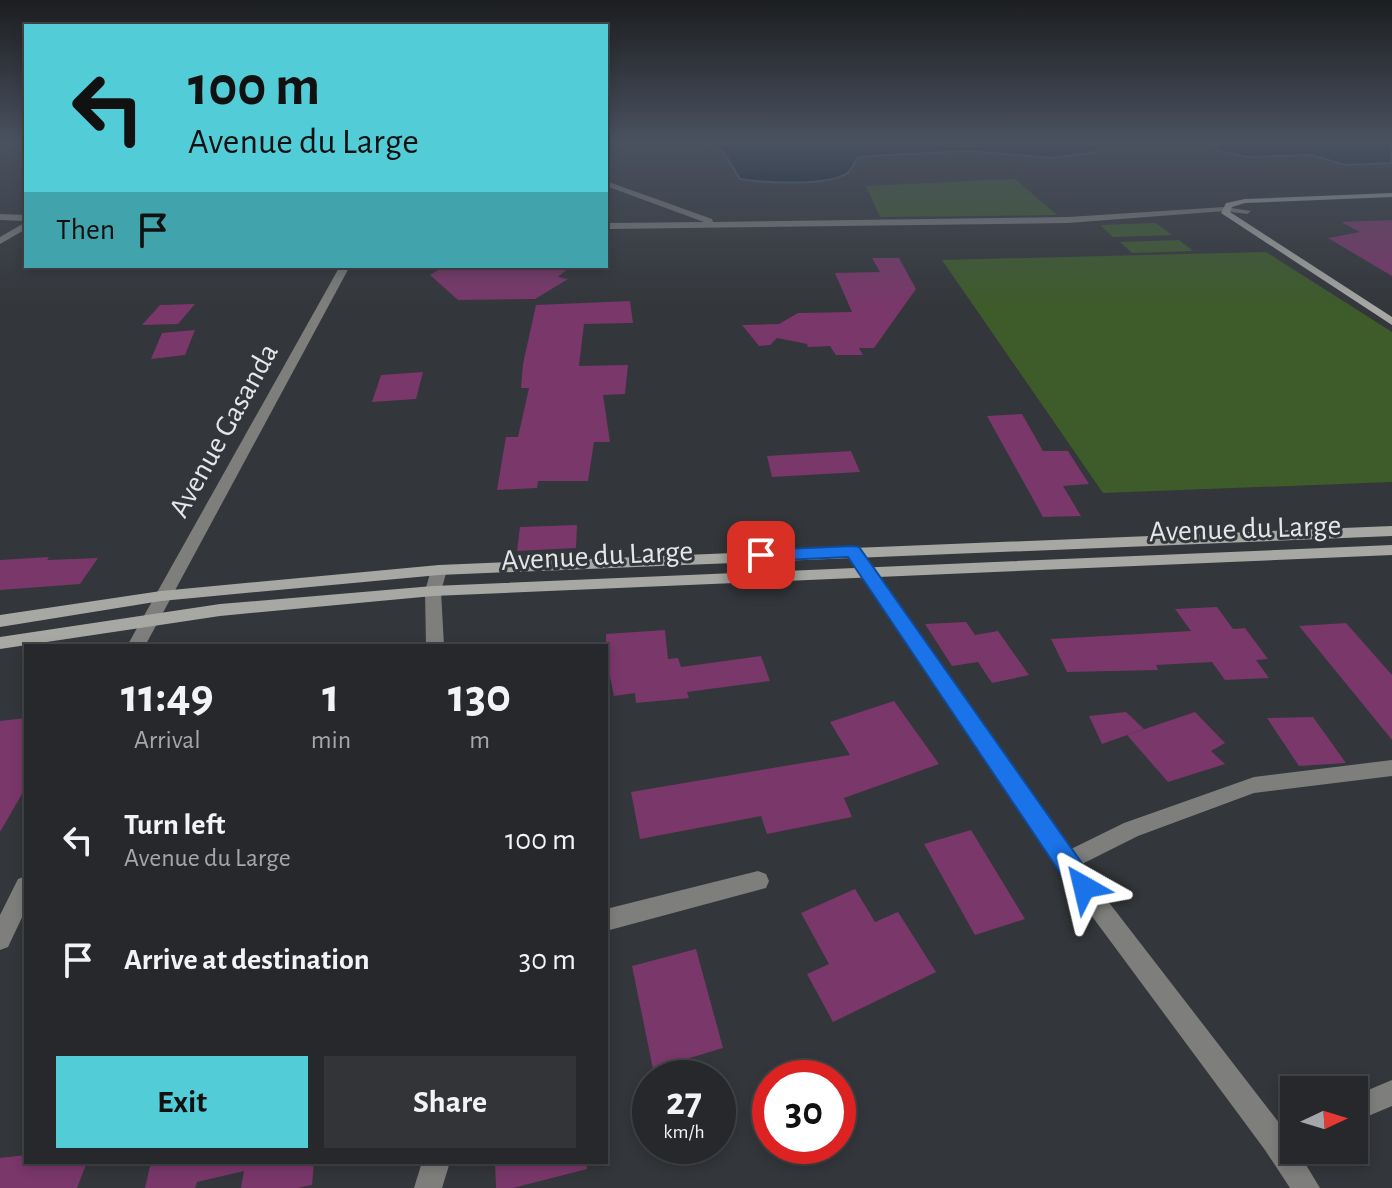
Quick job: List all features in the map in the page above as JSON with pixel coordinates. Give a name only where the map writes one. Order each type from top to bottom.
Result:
[{"type":"main road","points":[[1388,313],[1239,226],[1225,213],[1225,209],[1235,203],[1259,199],[1392,198]]},
{"type":"main road","points":[[1392,198],[1261,207],[1247,211],[1258,227],[1388,313],[1392,322]]},
{"type":"main road","name":"Avenue du Large","points":[[0,621],[161,596],[439,570],[1392,531]]},
{"type":"main road","name":"Avenue du Large","points":[[0,643],[147,621],[433,591],[1392,550]]},
{"type":"street","points":[[642,196],[713,223]]},
{"type":"street","points":[[608,226],[1068,220],[1225,209],[1247,211]]},
{"type":"street","points":[[0,217],[24,218]]},
{"type":"street","points":[[0,241],[24,226]]},
{"type":"street","name":"Avenue Gasanda","points":[[137,644],[344,268]]},
{"type":"street","points":[[853,551],[1065,862],[1280,1131]]},
{"type":"street","points":[[435,644],[433,591],[439,570]]},
{"type":"street","points":[[1065,862],[1131,829],[1254,785],[1392,768]]},
{"type":"street","points":[[608,919],[758,881]]},
{"type":"street","points":[[0,939],[14,900]]},
{"type":"street","points":[[1368,1103],[1392,1093]]},
{"type":"street","points":[[428,1188],[435,1164]]},
{"type":"street","points":[[1296,1164],[1306,1188]]},
{"type":"green space","points":[[871,196],[1035,196],[1057,215],[880,217]]},
{"type":"green space","points":[[1156,223],[1172,235],[1113,237],[1100,225]]},
{"type":"green space","points":[[1179,240],[1193,251],[1132,253],[1120,242]]},
{"type":"green space","points":[[1266,252],[1392,332],[1392,482],[1103,493],[942,260]]},
{"type":"building","points":[[1392,220],[1392,276],[1328,238],[1360,232],[1341,222]]},
{"type":"building","points":[[872,258],[899,258],[916,289],[874,348],[859,348],[863,355],[836,355],[830,346],[808,347],[807,344],[777,338],[770,345],[759,346],[742,325],[779,324],[798,313],[852,312],[835,273],[880,272]]},
{"type":"building","points":[[442,268],[569,268],[558,277],[568,279],[535,299],[458,300],[430,275]]},
{"type":"building","points":[[630,301],[633,323],[584,324],[579,366],[628,365],[625,394],[603,395],[610,442],[594,442],[588,481],[538,481],[537,488],[497,490],[506,437],[518,437],[529,388],[521,388],[536,305]]},
{"type":"building","points":[[195,304],[178,324],[142,325],[160,305]]},
{"type":"building","points":[[195,330],[185,355],[151,359],[162,333]]},
{"type":"building","points":[[423,372],[416,399],[372,402],[381,375]]},
{"type":"building","points":[[1022,414],[1043,451],[1068,451],[1089,484],[1063,486],[1081,516],[1043,517],[987,416]]},
{"type":"building","points":[[851,451],[860,472],[772,477],[767,456]]},
{"type":"building","points":[[577,525],[576,548],[517,551],[520,527]]},
{"type":"building","points":[[49,557],[47,560],[98,558],[80,584],[0,590],[0,560]]},
{"type":"building","points":[[1217,607],[1233,629],[1245,628],[1268,659],[1256,660],[1269,678],[1225,680],[1212,662],[1156,665],[1158,670],[1067,672],[1051,639],[1191,631],[1175,609]]},
{"type":"building","points":[[966,622],[975,635],[998,631],[1029,675],[992,683],[978,662],[952,666],[925,624]]},
{"type":"building","points":[[1346,623],[1392,675],[1392,740],[1299,626]]},
{"type":"building","points":[[665,630],[668,659],[678,658],[681,667],[761,656],[770,681],[687,692],[689,698],[636,703],[635,693],[614,696],[606,634]]},
{"type":"building","points":[[894,701],[939,764],[844,798],[852,817],[767,834],[761,816],[640,839],[631,792],[850,755],[830,722]]},
{"type":"building","points":[[1126,712],[1144,729],[1102,744],[1089,716]]},
{"type":"building","points":[[1195,712],[1225,743],[1211,751],[1225,764],[1168,782],[1127,735]]},
{"type":"building","points":[[1313,717],[1346,763],[1299,766],[1267,718]]},
{"type":"building","points":[[24,718],[24,790],[0,832],[0,721]]},
{"type":"building","points":[[971,830],[1025,919],[975,935],[924,844]]},
{"type":"building","points":[[855,889],[875,922],[898,912],[936,972],[833,1022],[807,974],[829,964],[801,913]]},
{"type":"building","points":[[696,949],[723,1048],[683,1060],[651,1060],[632,966]]},
{"type":"building","points":[[24,1155],[24,1164],[86,1164],[77,1188],[0,1188],[0,1158]]},
{"type":"building","points":[[151,1164],[314,1164],[312,1185],[298,1188],[241,1188],[244,1171],[197,1182],[195,1188],[145,1188]]},
{"type":"building","points":[[495,1164],[586,1164],[587,1169],[513,1188],[496,1188]]},
{"type":"route","points":[[761,555],[853,551],[1041,829],[1084,887]]}]
